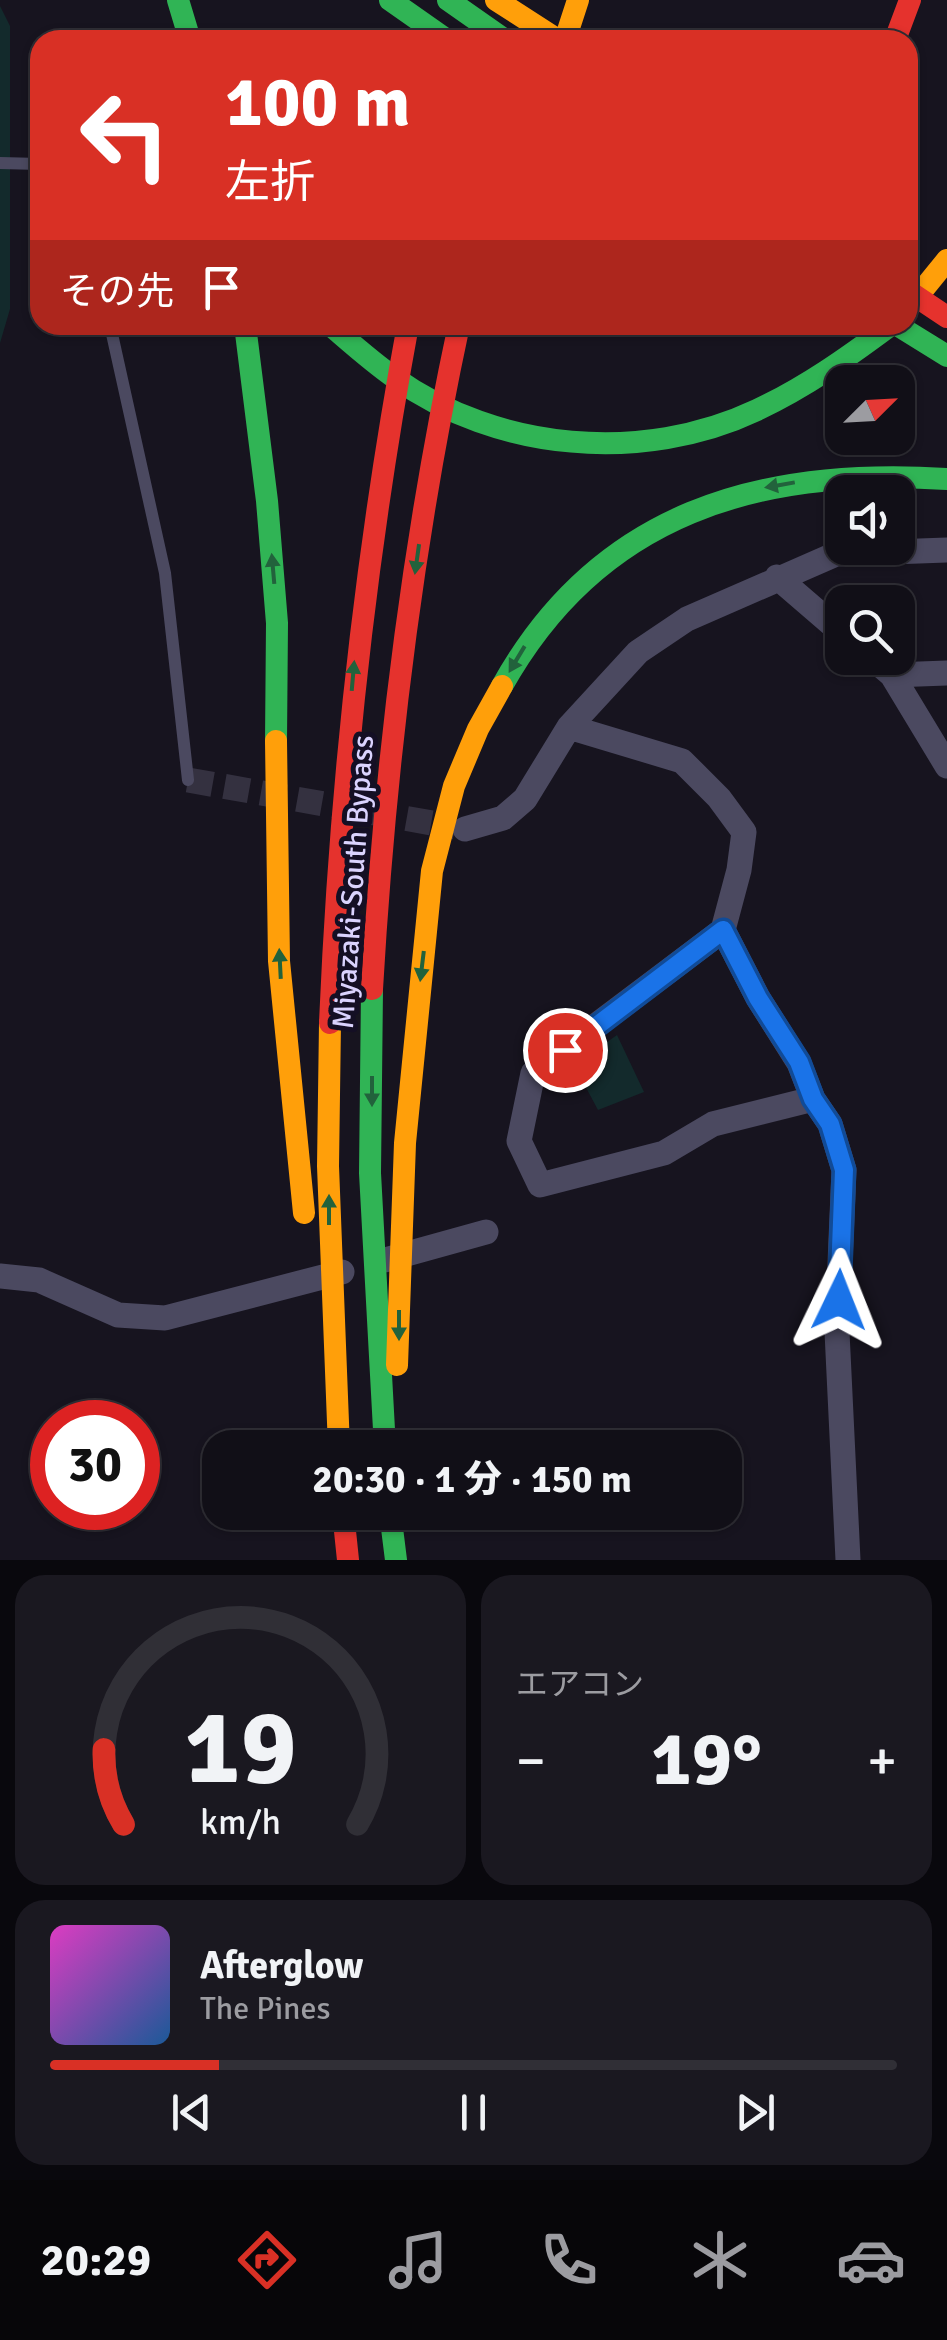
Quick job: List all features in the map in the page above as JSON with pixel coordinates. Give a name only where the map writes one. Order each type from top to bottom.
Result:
[{"type":"main road","points":[[178,0],[187,30]]},
{"type":"main road","points":[[446,30],[451,0],[492,30]]},
{"type":"main road","points":[[483,0],[520,30]]},
{"type":"main road","points":[[485,30],[495,0],[545,30]]},
{"type":"main road","points":[[535,30],[542,0]]},
{"type":"main road","points":[[566,30],[578,0]]},
{"type":"main road","points":[[899,30],[910,0]]},
{"type":"main road","points":[[398,6],[431,30]]},
{"type":"main road","points":[[918,296],[947,260]]},
{"type":"main road","points":[[918,297],[947,316]]},
{"type":"main road","points":[[245,335],[278,623],[275,830],[279,960],[307,1238],[335,1387]]},
{"type":"main road","points":[[342,335],[406,389],[506,431],[557,441],[632,443],[712,430],[806,389],[881,335]]},
{"type":"main road","points":[[380,460],[387,335]]},
{"type":"main road","name":"Miyazaki-South Bypass","points":[[338,1430],[329,1152],[332,950],[356,640],[380,460],[406,335]]},
{"type":"main road","name":"Miyazaki-South Bypass","points":[[387,1430],[373,1224],[371,1011],[389,782],[426,493],[458,335]]},
{"type":"main road","points":[[426,493],[479,335]]},
{"type":"main road","points":[[911,335],[942,353]]},
{"type":"main road","points":[[389,1430],[420,977],[437,845],[478,726],[524,646],[562,601],[650,534],[692,511],[748,490],[843,474],[947,479]]},
{"type":"main road","points":[[345,1530],[346,1560]]},
{"type":"main road","points":[[392,1530],[396,1560]]},
{"type":"street","points":[[465,829],[503,818],[525,798],[569,728],[638,652],[686,619],[836,554],[947,550]]},
{"type":"street","points":[[776,577],[825,619]]},
{"type":"street","points":[[915,674],[947,673]]},
{"type":"street","points":[[892,675],[947,766]]},
{"type":"street","points":[[569,728],[682,761],[719,798],[744,832],[739,870],[723,930],[533,1073],[519,1141],[540,1185],[664,1153],[713,1124],[813,1099]]},
{"type":"street","points":[[723,930],[758,998],[799,1062],[813,1099],[830,1124],[844,1170],[838,1332],[848,1560]]},
{"type":"street","points":[[0,1276],[39,1280],[118,1315],[166,1318],[486,1232]]},
{"type":"lane","points":[[0,163],[30,164]]},
{"type":"lane","points":[[112,335],[164,573],[188,780]]},
{"type":"green space","points":[[0,6],[10,26],[10,309],[0,343]]},
{"type":"green space","points":[[617,1035],[644,1092],[598,1110],[574,1065]]},
{"type":"tunnel","points":[[188,780],[455,827]]},
{"type":"traffic: fast","points":[[178,0],[187,30]]},
{"type":"traffic: fast","points":[[390,0],[433,30]]},
{"type":"traffic: fast","points":[[448,0],[491,30]]},
{"type":"traffic: fast","points":[[246,335],[267,501],[277,623],[276,741]]},
{"type":"traffic: fast","points":[[342,335],[395,378],[435,403],[479,421],[572,442],[619,443],[667,438],[713,427],[757,410],[793,392],[877,335]]},
{"type":"traffic: fast","points":[[913,335],[947,356]]},
{"type":"traffic: fast","points":[[502,686],[541,627],[586,579],[636,541],[691,513],[750,493],[812,482],[878,477],[947,479]]},
{"type":"traffic: fast","points":[[372,989],[370,1173],[384,1430]]},
{"type":"traffic: fast","points":[[392,1530],[396,1560]]},
{"type":"traffic: slow","points":[[496,0],[542,30]]},
{"type":"traffic: slow","points":[[568,30],[578,0]]},
{"type":"traffic: slow","points":[[918,296],[947,260]]},
{"type":"traffic: slow","points":[[397,1365],[405,1143],[432,871],[454,786],[478,729],[502,686]]},
{"type":"traffic: slow","points":[[276,741],[279,961],[304,1213]]},
{"type":"traffic: slow","points":[[330,1023],[328,1166],[338,1430]]},
{"type":"traffic: jam","points":[[899,30],[910,0]]},
{"type":"traffic: jam","points":[[918,298],[947,317]]},
{"type":"traffic: jam","points":[[330,1023],[340,847],[357,672],[379,499],[406,335]]},
{"type":"traffic: jam","points":[[372,989],[384,822],[403,655],[427,490],[457,335]]},
{"type":"traffic: jam","points":[[345,1530],[348,1560]]},
{"type":"route","points":[[565,1050],[723,930],[830,1124],[844,1170],[839,1300]]}]
